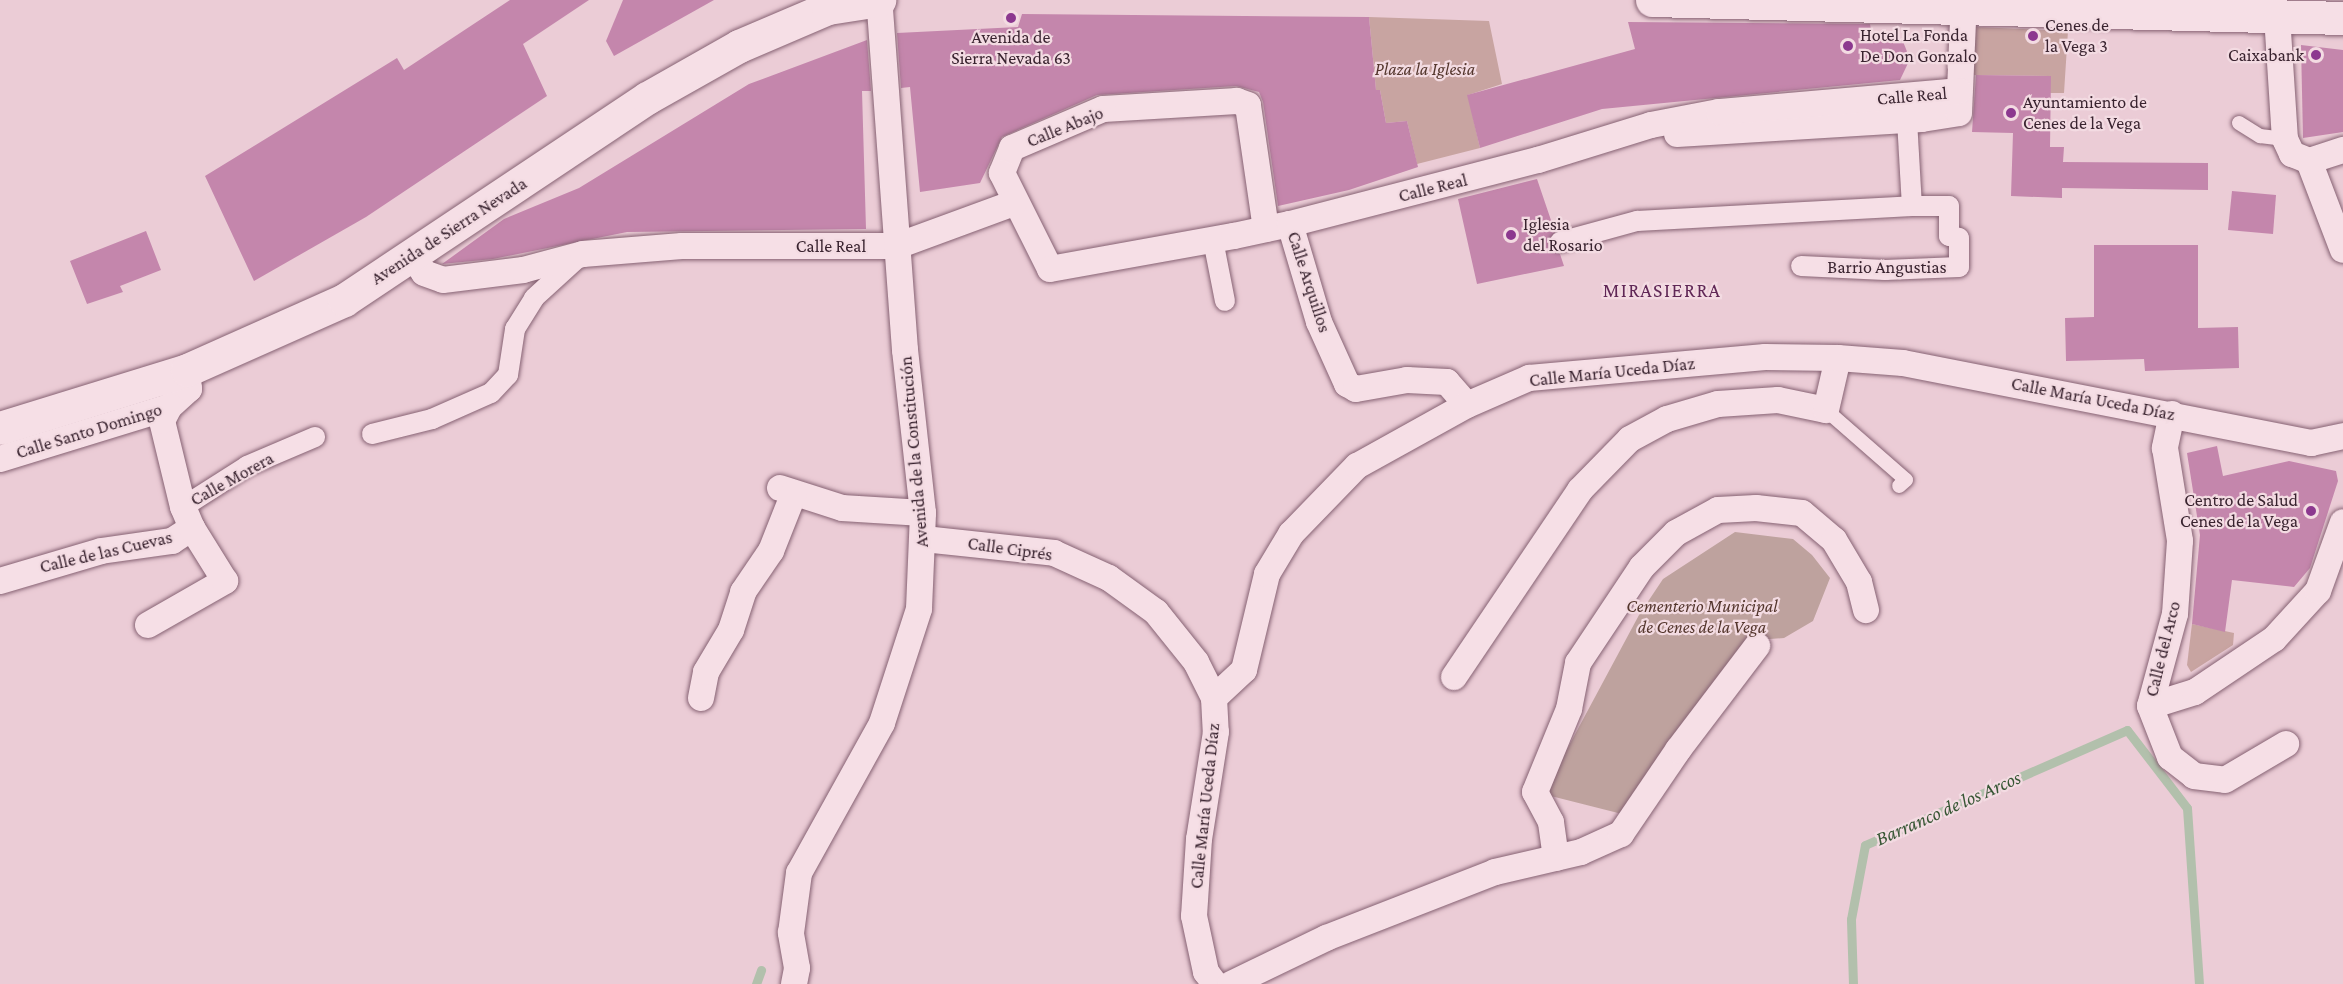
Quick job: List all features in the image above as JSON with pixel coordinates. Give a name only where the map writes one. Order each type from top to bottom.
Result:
[{"type":"street","name":"Avenida de la Constitución","points":[[794,984],[797,968],[791,933],[799,873],[882,723],[919,609],[924,539],[923,513],[897,246],[879,0]]},
{"type":"street","name":"Avenida de Sierra Nevada","points":[[0,428],[187,370],[344,300],[413,257],[647,98],[739,46],[828,8],[879,0]]},
{"type":"street","points":[[1652,0],[2258,10],[2343,18]]},
{"type":"street","name":"Calle Real","points":[[1651,125],[1668,135],[1907,120],[1959,113],[1964,4]]},
{"type":"street","points":[[2258,10],[2285,139],[2292,154],[2309,161],[2343,150]]},
{"type":"street","name":"Calle Real","points":[[413,257],[424,273],[443,280],[523,270],[583,254],[682,246],[897,246],[1014,203],[1050,268],[1213,240],[1278,226],[1538,160],[1651,125],[1719,112],[1959,92]]},
{"type":"street","name":"Calle Abajo","points":[[1014,203],[1002,173],[1012,148],[1047,131],[1103,109],[1237,101],[1248,105]]},
{"type":"street","name":"Calle Arquillos","points":[[1248,105],[1278,226],[1347,384],[1356,389],[1407,380],[1447,382],[1467,405]]},
{"type":"street","points":[[1560,242],[1637,221],[1912,206],[1907,120]]},
{"type":"street","points":[[2309,161],[2343,250]]},
{"type":"street","name":"Barrio Angustias","points":[[1801,266],[1885,270],[1959,267],[1959,238],[1949,236],[1949,206],[1912,206]]},
{"type":"street","points":[[1213,240],[1225,301]]},
{"type":"street","points":[[372,434],[432,419],[491,393],[508,375],[515,329],[534,298],[583,254]]},
{"type":"street","name":"Calle María Uceda Díaz","points":[[1215,984],[1206,972],[1194,916],[1199,839],[1216,732],[1214,698],[1244,670],[1267,574],[1291,534],[1357,466],[1467,405],[1529,378],[1765,357],[1838,358],[1903,363],[2311,443],[2343,436]]},
{"type":"street","points":[[1454,677],[1580,490],[1630,440],[1666,419],[1718,404],[1778,400],[1826,410],[1838,358]]},
{"type":"street","name":"Calle Santo Domingo","points":[[0,459],[170,407],[189,389],[187,370]]},
{"type":"street","name":"Calle de las Cuevas","points":[[0,580],[101,551],[172,541],[188,518],[162,421],[170,407]]},
{"type":"street","name":"Calle del Arco","points":[[2172,414],[2165,448],[2180,541],[2175,614],[2150,706],[2170,757],[2194,776],[2225,780],[2286,744]]},
{"type":"street","name":"Calle Morera","points":[[188,518],[247,466],[315,437]]},
{"type":"street","points":[[701,698],[706,672],[731,630],[743,592],[771,551],[787,490],[842,508],[923,513]]},
{"type":"street","points":[[1556,858],[1551,822],[1535,792],[1569,709],[1578,663],[1642,567],[1676,533],[1718,510],[1756,508],[1802,513],[1834,540],[1859,582],[1866,610]]},
{"type":"street","points":[[148,625],[225,581],[188,518]]},
{"type":"street","name":"Calle del Arco","points":[[2150,706],[2195,692],[2274,639],[2318,591],[2343,522]]},
{"type":"street","name":"Calle Ciprés","points":[[924,539],[1054,553],[1109,578],[1156,612],[1196,662],[1214,698]]},
{"type":"street","points":[[1231,984],[1326,938],[1495,872],[1581,852],[1622,834],[1678,750],[1756,646]]},
{"type":"lane","points":[[2239,123],[2260,136],[2285,139]]},
{"type":"lane","points":[[1826,410],[1906,480],[1899,486]]},
{"type":"green space","name":"Plaza la Iglesia","points":[[1369,17],[1489,21],[1502,84],[1468,95],[1480,148],[1417,164],[1407,121],[1386,123],[1380,90],[1376,90]]},
{"type":"green space","points":[[1975,27],[2068,31],[2064,93],[2050,93],[2050,76],[1973,75]]},
{"type":"green space","name":"Cementerio Municipal de Cenes de la Vega","points":[[1735,532],[1793,539],[1812,555],[1830,578],[1813,621],[1784,638],[1756,640],[1626,815],[1543,794],[1639,615],[1663,579]]},
{"type":"green space","points":[[2192,624],[2234,633],[2233,645],[2191,672],[2187,665]]},
{"type":"building","points":[[510,0],[589,0],[523,44],[547,96],[366,217],[254,281],[205,176],[397,58],[404,70]]},
{"type":"building","points":[[623,0],[714,0],[614,56],[606,41]]},
{"type":"building","points":[[1022,14],[1369,17],[1376,90],[1380,90],[1386,123],[1407,121],[1418,167],[1349,190],[1278,206],[1263,102],[1259,92],[1236,86],[1097,95],[1002,137],[980,183],[920,192],[910,87],[901,88],[897,33],[1018,27]]},
{"type":"building","points":[[1628,22],[1870,24],[1872,35],[1902,39],[1910,59],[1900,80],[1602,109],[1480,148],[1467,95],[1635,49]]},
{"type":"building","points":[[867,40],[871,91],[862,91],[866,229],[627,232],[493,259],[442,264],[504,219],[579,188],[749,84]]},
{"type":"building","points":[[2301,45],[2343,50],[2343,132],[2303,138]]},
{"type":"building","points":[[1976,75],[2051,76],[2050,147],[2064,147],[2063,162],[2208,163],[2208,190],[2062,188],[2062,198],[2011,196],[2013,133],[1972,132]]},
{"type":"building","name":"Iglesia del Rosario","points":[[1537,179],[1555,232],[1549,246],[1560,254],[1564,266],[1477,284],[1458,199]]},
{"type":"building","points":[[2232,191],[2276,195],[2273,234],[2228,230]]},
{"type":"building","points":[[146,231],[161,270],[120,286],[123,292],[87,304],[70,261]]},
{"type":"building","points":[[2094,245],[2198,245],[2198,328],[2238,327],[2239,368],[2145,371],[2144,359],[2066,361],[2065,318],[2094,317]]},
{"type":"building","points":[[2217,446],[2223,476],[2289,461],[2336,471],[2338,481],[2310,568],[2294,587],[2232,580],[2225,632],[2192,624],[2200,535],[2187,453]]},
{"type":"waterway","name":"Barranco de los Arcos","points":[[1853,984],[1851,919],[1865,845],[2127,730],[2187,808],[2199,984]]},
{"type":"waterway","points":[[756,984],[761,970]]},
{"type":"place","name":"Avenida de Sierra Nevada 63","points":[[1011,18]]},
{"type":"place","name":"Cenes de la Vega 3","points":[[2033,36]]},
{"type":"place","name":"Hotel La Fonda De Don Gonzalo","points":[[1848,46]]},
{"type":"place","name":"Caixabank","points":[[2316,55]]},
{"type":"place","name":"Ayuntamiento de Cenes de la Vega","points":[[2011,113]]},
{"type":"place","name":"Iglesia del Rosario","points":[[1511,235]]},
{"type":"place","name":"Centro de Salud Cenes de la Vega","points":[[2311,511]]},
{"type":"district","name":"MIRASIERRA","points":[[1662,290]]}]
